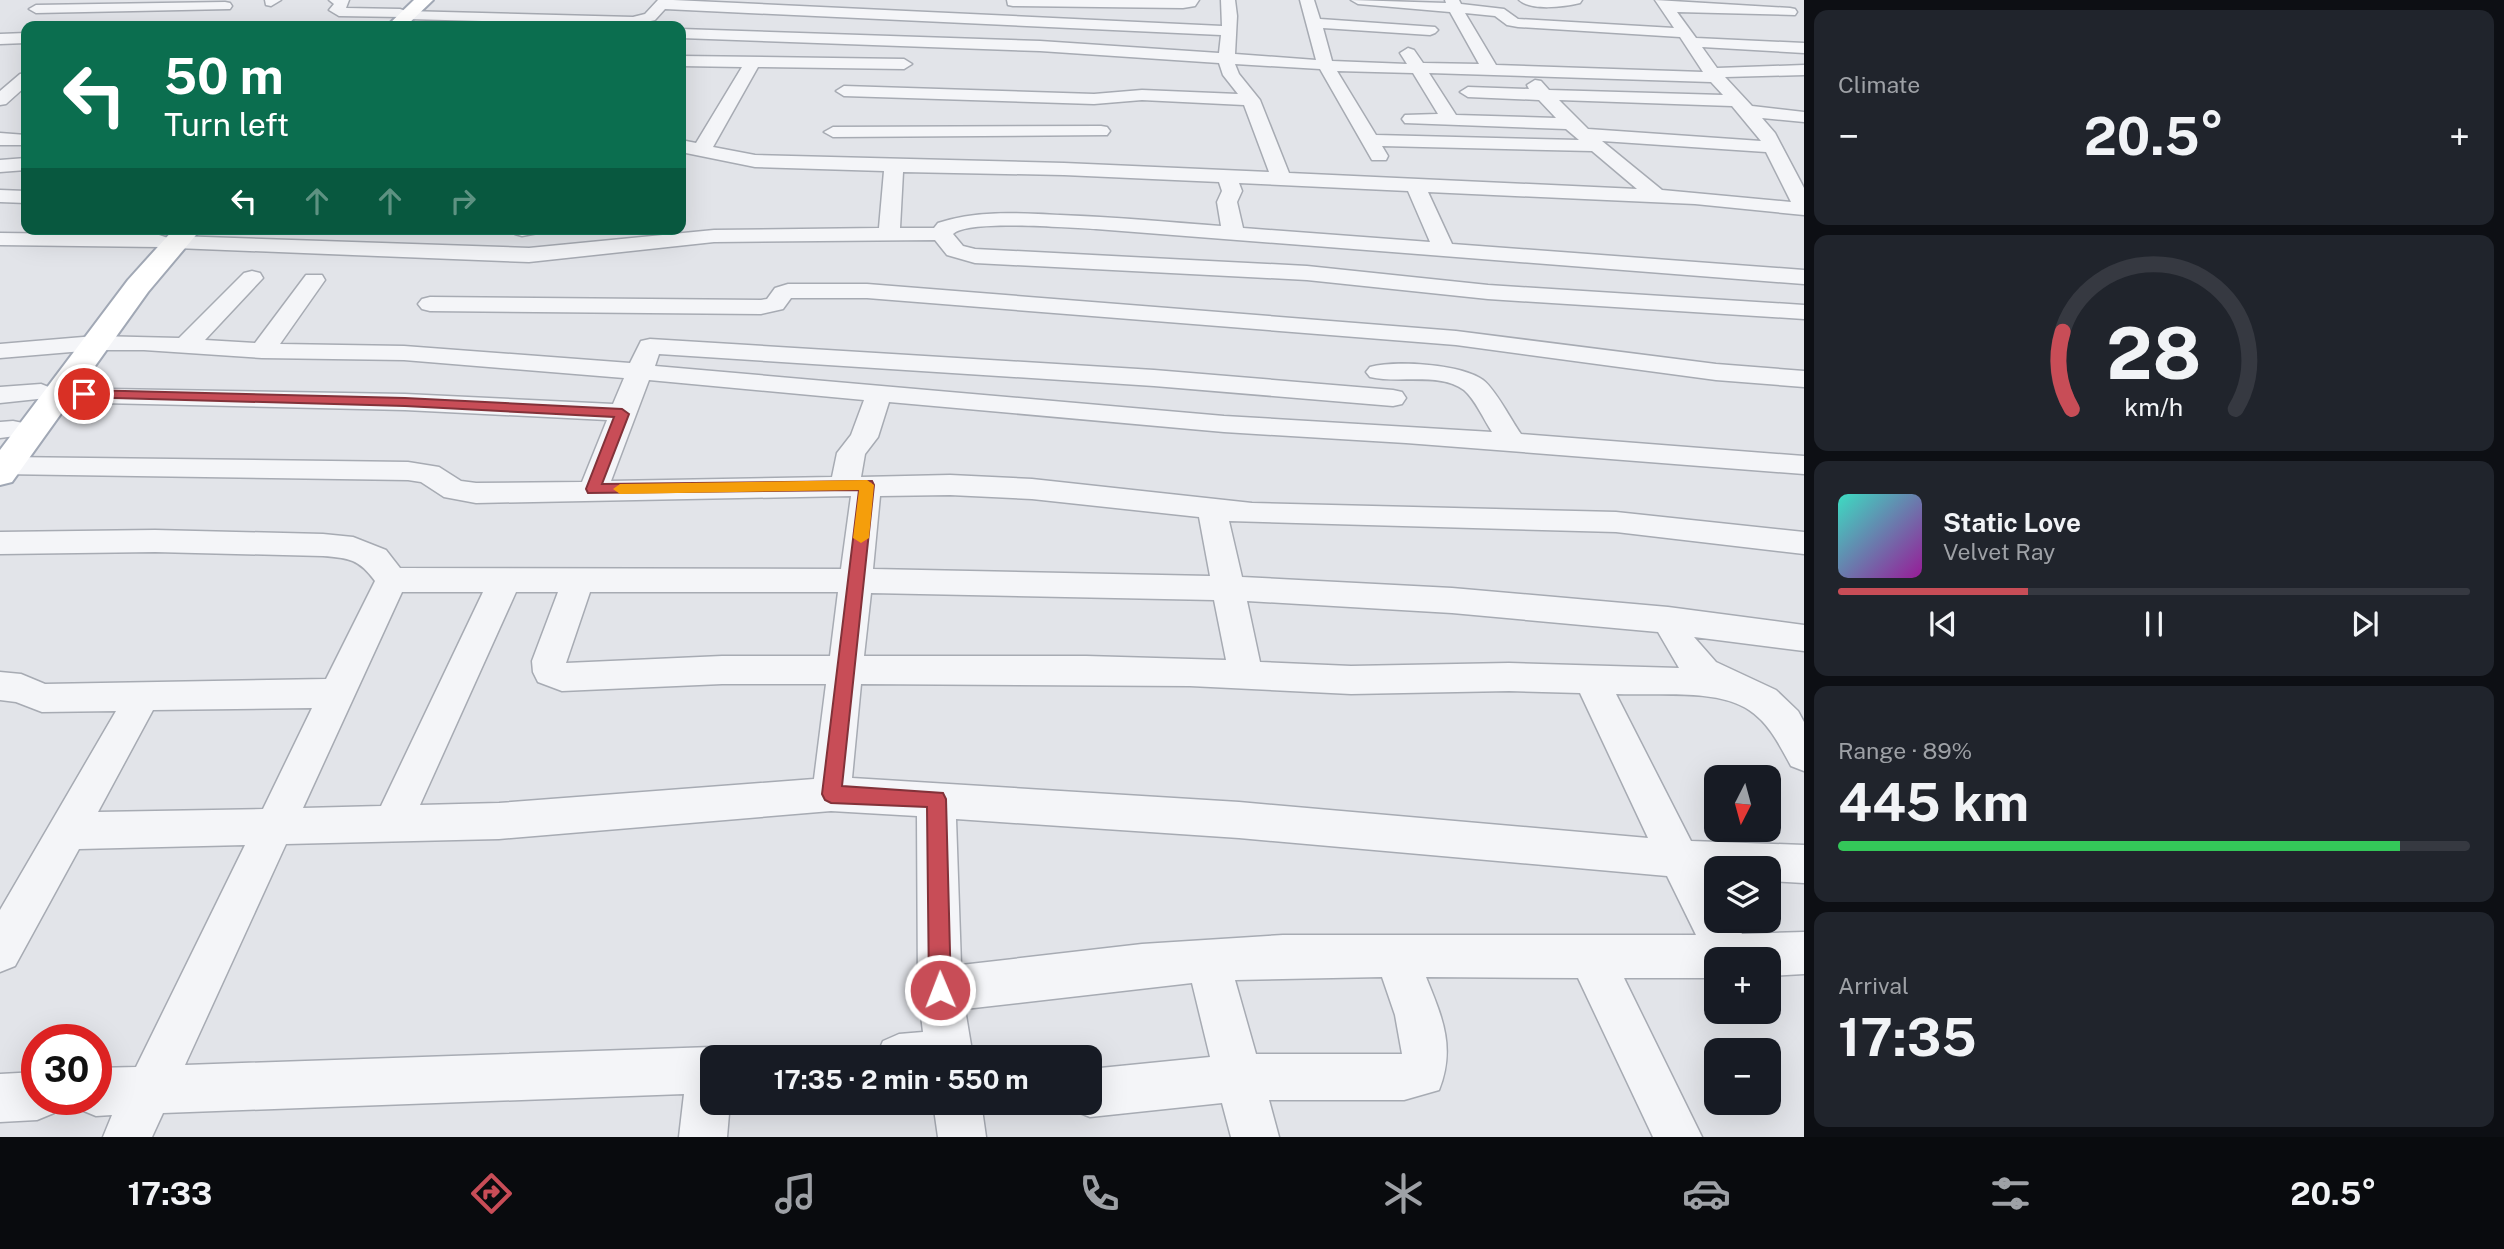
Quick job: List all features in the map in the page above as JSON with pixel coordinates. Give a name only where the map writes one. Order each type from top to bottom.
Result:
[{"type":"main road","points":[[405,14],[424,0]]},
{"type":"main road","points":[[4,449],[174,235]]},
{"type":"street","points":[[336,0],[343,2],[336,10],[339,12],[644,20],[664,2],[730,4],[942,20],[1229,31]]},
{"type":"street","points":[[1001,1],[1183,4],[1192,0]]},
{"type":"street","points":[[1228,0],[1229,69],[1251,100],[1251,120],[1281,179]]},
{"type":"street","points":[[1307,0],[1329,71],[1370,140],[1405,185],[1444,250]]},
{"type":"street","points":[[1358,0],[1453,4],[1499,12],[1512,22],[1804,48]]},
{"type":"street","points":[[1526,0],[1575,0]]},
{"type":"street","points":[[1378,1],[1416,69],[1450,120]]},
{"type":"street","points":[[569,19],[588,4]]},
{"type":"street","points":[[1453,4],[1490,69]]},
{"type":"street","points":[[1665,4],[1787,7],[1804,22]]},
{"type":"street","points":[[1665,4],[1686,37],[1751,123],[1804,208]]},
{"type":"street","points":[[48,21],[109,12],[225,6]]},
{"type":"street","points":[[1314,23],[1430,30]]},
{"type":"street","points":[[1535,24],[1553,43]]},
{"type":"street","points":[[0,39],[21,27]]},
{"type":"street","points":[[686,33],[1040,46],[1229,69],[1490,69],[1714,75],[1804,70]]},
{"type":"street","points":[[824,165],[841,86],[857,41]]},
{"type":"street","points":[[686,61],[920,64]]},
{"type":"street","points":[[753,62],[750,81],[691,149],[755,162],[1064,169],[1226,176],[1658,197],[1804,208]]},
{"type":"street","points":[[1204,74],[1229,69]]},
{"type":"street","points":[[1,76],[21,70]]},
{"type":"street","points":[[1525,70],[1541,93],[1585,135],[1658,197]]},
{"type":"street","points":[[719,80],[750,81]]},
{"type":"street","points":[[3,108],[21,85]]},
{"type":"street","points":[[841,86],[1094,99],[1142,95],[1251,100]]},
{"type":"street","points":[[1468,92],[1541,93],[1751,123],[1791,135]]},
{"type":"street","points":[[833,132],[1103,124],[1079,116]]},
{"type":"street","points":[[1649,138],[1627,116],[1669,117]]},
{"type":"street","points":[[1411,119],[1450,120],[1585,135],[1649,138],[1804,117]]},
{"type":"street","points":[[1370,140],[1585,135]]},
{"type":"street","points":[[0,139],[21,140]]},
{"type":"street","points":[[0,166],[21,164]]},
{"type":"street","points":[[889,233],[894,167]]},
{"type":"street","points":[[1226,176],[1232,191],[1227,202],[1233,232]]},
{"type":"street","points":[[0,196],[21,197]]},
{"type":"street","points":[[942,234],[950,224],[1034,220],[1233,232],[1804,277]]},
{"type":"street","points":[[686,234],[942,234]]},
{"type":"street","points":[[942,234],[950,248],[975,256],[1307,273],[1488,292],[1804,312]]},
{"type":"street","points":[[9,239],[174,235],[529,255],[663,235]]},
{"type":"street","points":[[186,345],[252,278]]},
{"type":"street","points":[[262,351],[314,280]]},
{"type":"street","points":[[404,352],[436,293],[761,307],[775,304],[783,293],[788,291],[867,291],[1456,338],[1716,372],[1804,379]]},
{"type":"street","points":[[1367,331],[1369,347],[1393,398],[1406,434]]},
{"type":"street","points":[[0,351],[85,344],[186,345],[262,351],[404,352],[1224,424],[1406,434],[1804,466]]},
{"type":"street","points":[[593,489],[650,346],[1217,383],[1393,398]]},
{"type":"street","points":[[1379,372],[1452,377],[1466,381],[1475,386],[1512,442]]},
{"type":"street","points":[[1217,383],[1224,424]]},
{"type":"street","points":[[0,395],[49,393],[405,402],[622,414]]},
{"type":"street","points":[[831,794],[856,581],[856,485],[850,453],[864,437],[879,394]]},
{"type":"street","points":[[4,449],[408,471],[429,474],[454,490],[476,493],[856,485],[1032,489],[1212,509],[1328,517],[1616,522],[1804,543]]},
{"type":"street","points":[[1212,509],[1245,675]]},
{"type":"street","points":[[0,543],[155,541],[323,545],[353,548],[375,558],[391,580]]},
{"type":"street","points":[[391,580],[856,581],[1229,587],[1435,598],[1668,619],[1804,638]]},
{"type":"street","points":[[127,1137],[391,580]]},
{"type":"street","points":[[392,824],[505,580]]},
{"type":"street","points":[[578,581],[550,661],[550,672],[562,677],[722,670],[1073,670],[1351,680],[1508,677],[1731,684]]},
{"type":"street","points":[[1668,619],[1687,655],[1703,672],[1763,700],[1785,722],[1804,755]]},
{"type":"street","points":[[1591,680],[1725,947]]},
{"type":"street","points":[[0,686],[20,688],[42,698],[337,693]]},
{"type":"street","points":[[0,951],[143,696]]},
{"type":"street","points":[[67,831],[499,821],[831,794],[1238,820],[1679,859],[1804,864]]},
{"type":"street","points":[[936,799],[940,990],[948,1045]]},
{"type":"street","points":[[1781,955],[1804,953]]},
{"type":"street","points":[[940,990],[1209,960],[1396,956],[1704,958]]},
{"type":"street","points":[[1102,1092],[1241,1077],[1404,1077],[1422,1073],[1427,1062],[1425,1044],[1396,956]]},
{"type":"street","points":[[1590,957],[1678,1137]]},
{"type":"street","points":[[1209,960],[1255,1137]]},
{"type":"street","points":[[112,1091],[700,1070]]},
{"type":"street","points":[[0,1098],[21,1097]]},
{"type":"street","points":[[703,1137],[706,1115]]},
{"type":"street","points":[[959,1115],[962,1137]]},
{"type":"slow traffic","points":[[620,489],[867,485],[861,538]]},
{"type":"route","points":[[84,394],[405,402],[622,414],[593,489],[867,485],[831,794],[936,799],[940,990]]}]
